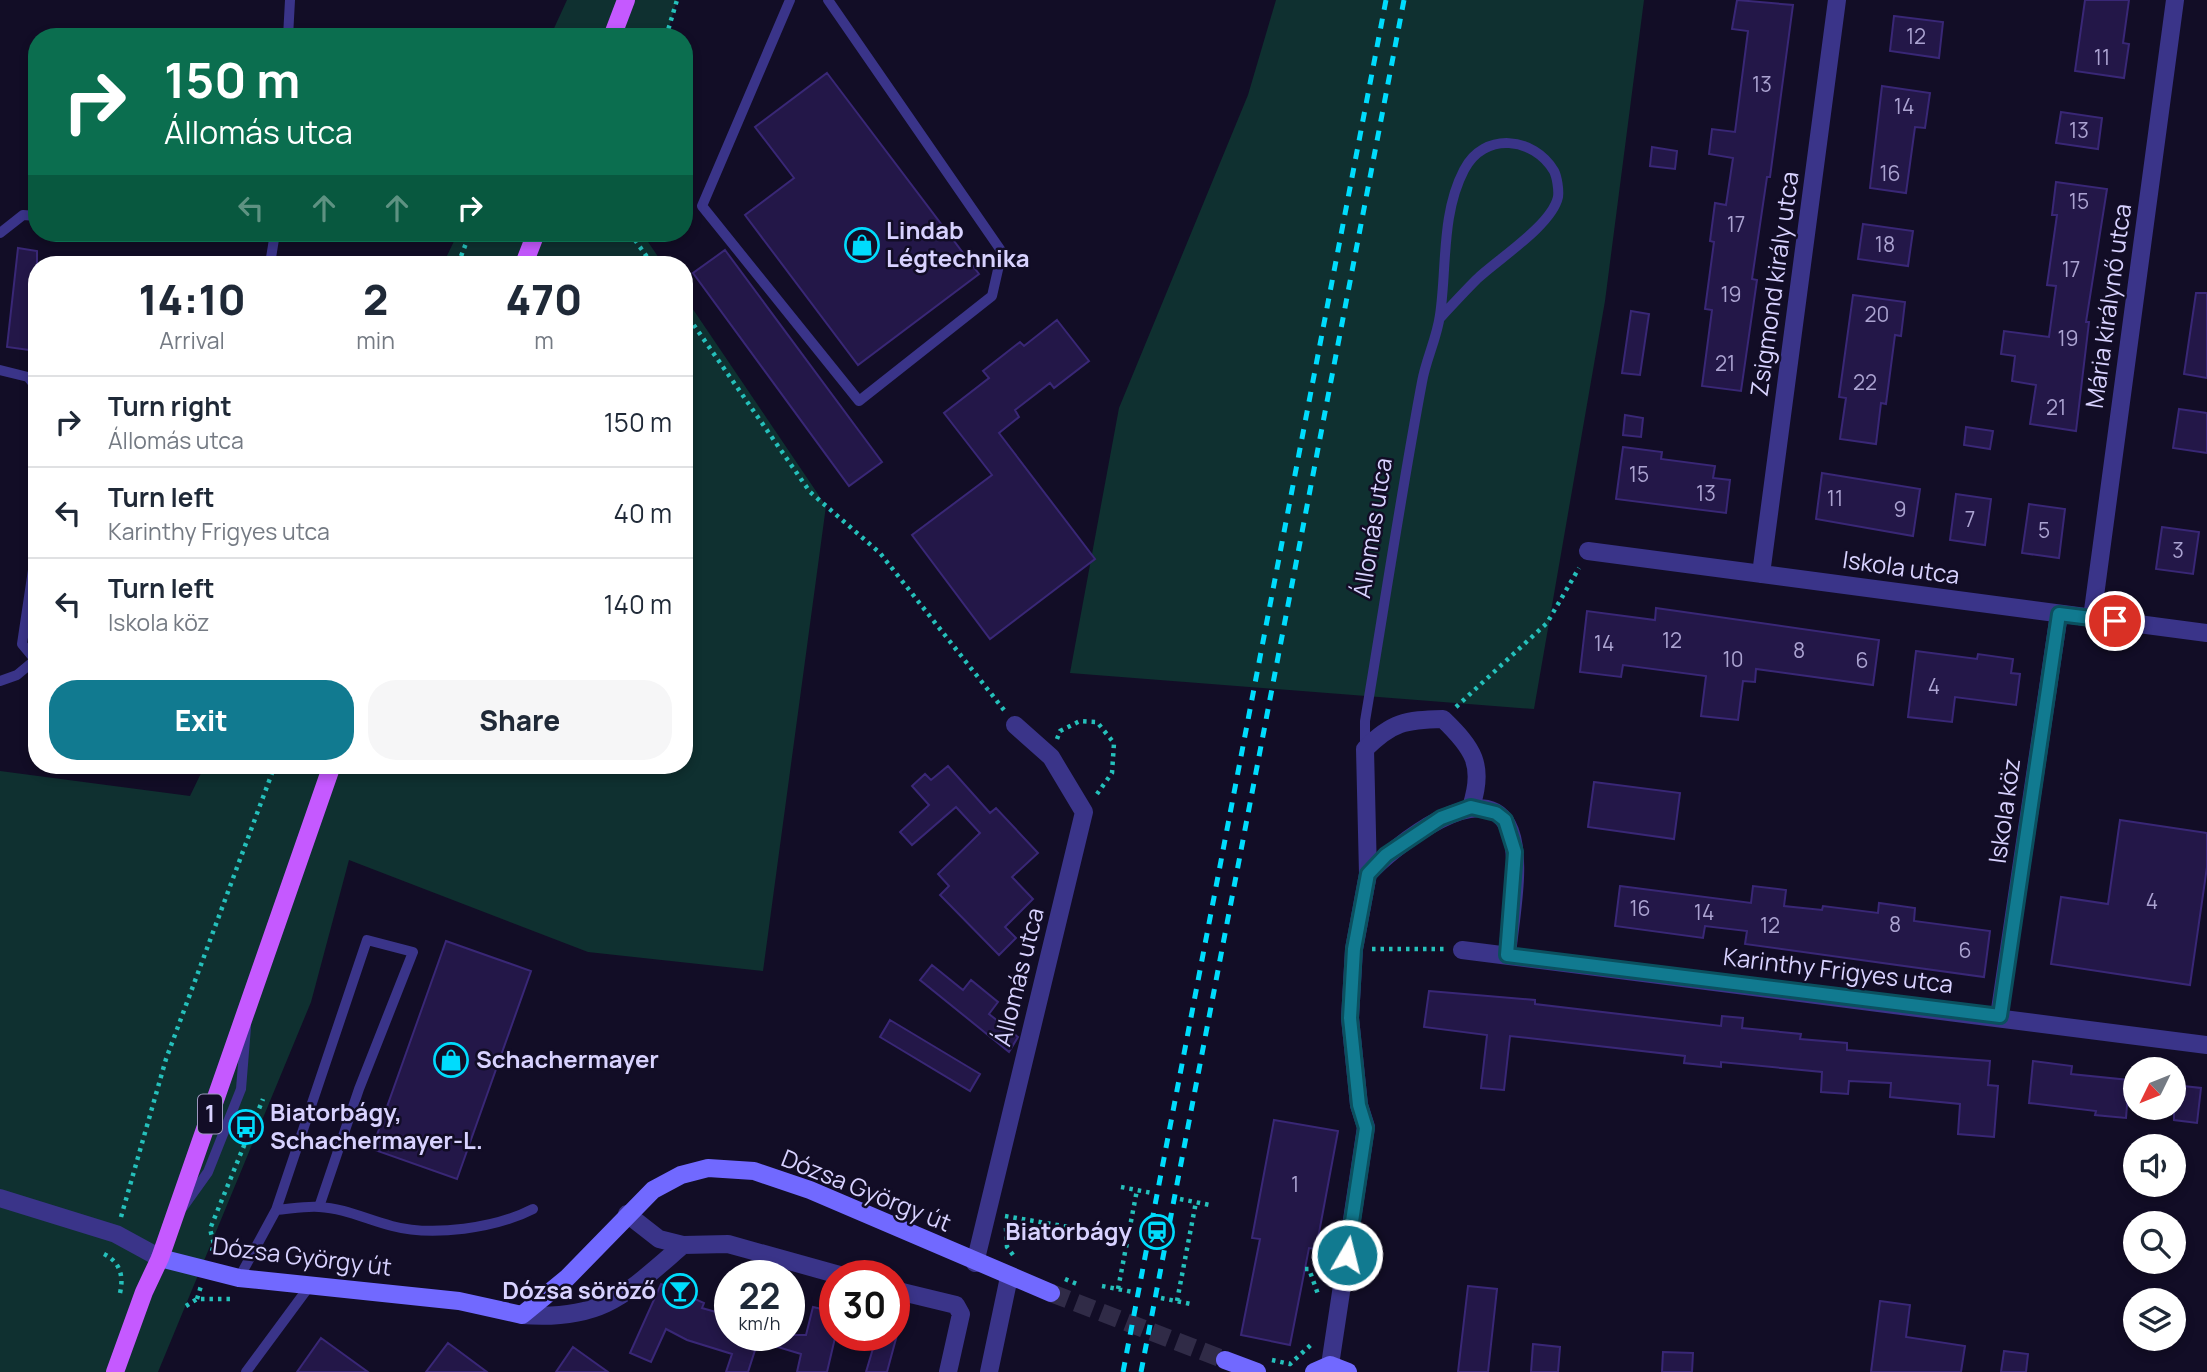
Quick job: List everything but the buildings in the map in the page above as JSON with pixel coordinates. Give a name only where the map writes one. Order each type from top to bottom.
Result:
[{"type":"main road","points":[[615,28],[626,0]]},
{"type":"main road","name":"1","points":[[115,1372],[144,1292],[160,1258],[329,774]]},
{"type":"street","name":"Zsigmond király utca","points":[[1761,574],[1837,0]]},
{"type":"street","name":"Mária királynő utca","points":[[2092,618],[2175,0]]},
{"type":"street","name":"Iskola utca","points":[[1588,551],[2207,633]]},
{"type":"street","name":"Iskola köz","points":[[2000,1016],[2059,614]]},
{"type":"street","points":[[1365,749],[1385,729],[1402,722],[1443,719],[1473,751],[1479,783],[1471,807]]},
{"type":"street","points":[[1015,725],[1051,757],[1084,813]]},
{"type":"street","name":"Állomás utca","points":[[1322,1369],[1366,1128],[1359,1105],[1350,1018],[1354,949],[1368,874],[1365,749]]},
{"type":"street","points":[[1368,874],[1386,855],[1441,818],[1471,807],[1496,813],[1505,820],[1515,852],[1507,955]]},
{"type":"street","name":"Állomás utca","points":[[975,1263],[1084,813]]},
{"type":"street","name":"Karinthy Frigyes utca","points":[[1462,950],[2000,1016],[2207,1045]]},
{"type":"street","name":"Dózsa György út","points":[[522,1315],[567,1278],[653,1190],[681,1175],[708,1168],[754,1171],[810,1190],[1009,1278],[1051,1293]]},
{"type":"street","points":[[0,1198],[116,1234],[160,1258]]},
{"type":"street","points":[[627,1214],[659,1239],[683,1245],[728,1244],[819,1269]]},
{"type":"street","name":"Dózsa György út","points":[[160,1258],[239,1278],[459,1301],[522,1315],[559,1318],[595,1310],[634,1288],[683,1245]]},
{"type":"street","points":[[989,1372],[1009,1278]]},
{"type":"street","points":[[910,1294],[956,1305],[961,1314],[948,1372]]},
{"type":"street","points":[[1225,1360],[1257,1372]]},
{"type":"street","points":[[1322,1369],[1348,1372]]},
{"type":"lane","points":[[288,28],[290,0]]},
{"type":"lane","points":[[790,0],[702,206],[859,401],[992,296],[1002,252],[828,0]]},
{"type":"lane","name":"Állomás utca","points":[[1365,749],[1365,721],[1420,392],[1440,318],[1447,233],[1455,193],[1465,167],[1483,150],[1505,143],[1526,144],[1545,158],[1556,175],[1558,198],[1544,220],[1478,279],[1440,318]]},
{"type":"lane","points":[[0,233],[23,215],[28,215]]},
{"type":"lane","points":[[0,370],[28,377]]},
{"type":"lane","points":[[28,603],[22,644],[28,651]]},
{"type":"lane","points":[[0,681],[17,675],[28,667]]},
{"type":"lane","points":[[239,1278],[276,1210],[367,940],[413,952],[359,1089],[319,1207]]},
{"type":"lane","points":[[276,1210],[319,1207],[355,1214],[394,1227],[425,1229],[491,1224],[515,1218],[533,1209]]},
{"type":"lane","points":[[246,1372],[311,1284]]},
{"type":"path","points":[[669,28],[677,0]]},
{"type":"path","points":[[693,324],[810,492],[880,553],[1015,725]]},
{"type":"path","points":[[1443,719],[1547,623],[1588,551]]},
{"type":"path","points":[[1051,757],[1060,731],[1080,720],[1097,722],[1114,743],[1112,773],[1084,813]]},
{"type":"path","points":[[108,1255],[166,1059],[272,774]]},
{"type":"path","points":[[1354,949],[1462,950]]},
{"type":"path","points":[[197,1299],[214,1244],[210,1229],[263,1099]]},
{"type":"path","points":[[1121,1187],[1152,1193]]},
{"type":"path","points":[[1118,1289],[1137,1190]]},
{"type":"path","points":[[1180,1199],[1210,1205]]},
{"type":"path","points":[[1177,1301],[1196,1202]]},
{"type":"path","points":[[987,1213],[1092,1231]]},
{"type":"path","points":[[1007,1216],[1007,1247],[1014,1256]]},
{"type":"path","points":[[98,1252],[108,1255],[120,1270],[119,1297]]},
{"type":"path","points":[[1305,1269],[1309,1269],[1319,1297]]},
{"type":"path","points":[[1102,1286],[1133,1292]]},
{"type":"path","points":[[1161,1298],[1191,1304]]},
{"type":"path","points":[[1267,1372],[1270,1360],[1290,1364],[1314,1341]]},
{"type":"green space","points":[[567,0],[677,0],[669,28],[554,28]]},
{"type":"green space","points":[[1276,0],[1644,0],[1605,301],[1534,709],[1070,673],[1119,408],[1248,95]]},
{"type":"green space","points":[[454,242],[648,242],[658,256],[447,256]]},
{"type":"green space","points":[[693,309],[826,506],[763,971],[588,952],[349,860],[311,1002],[158,1372],[0,1372],[0,771],[190,796],[201,774],[693,774]]},
{"type":"tunnel","points":[[1051,1293],[1225,1360]]},
{"type":"railway","points":[[1123,1372],[1386,0]]},
{"type":"railway","points":[[1141,1372],[1404,0]]},
{"type":"place","name":"Lindab Légtechnika","points":[[862,245]]},
{"type":"place","name":"Schachermayer","points":[[451,1060]]},
{"type":"place","name":"Biatorbágy, Schachermayer-L.","points":[[246,1127]]},
{"type":"place","name":"Biatorbágy","points":[[1157,1232]]},
{"type":"place","name":"Dózsa söröző","points":[[680,1291]]},
{"type":"route","points":[[1347,1255],[1366,1128],[1359,1105],[1352,1059],[1350,1018],[1354,949],[1368,874],[1386,855],[1441,818],[1471,807],[1496,813],[1505,820],[1515,852],[1507,955],[2000,1016],[2059,614],[2115,621]]}]
